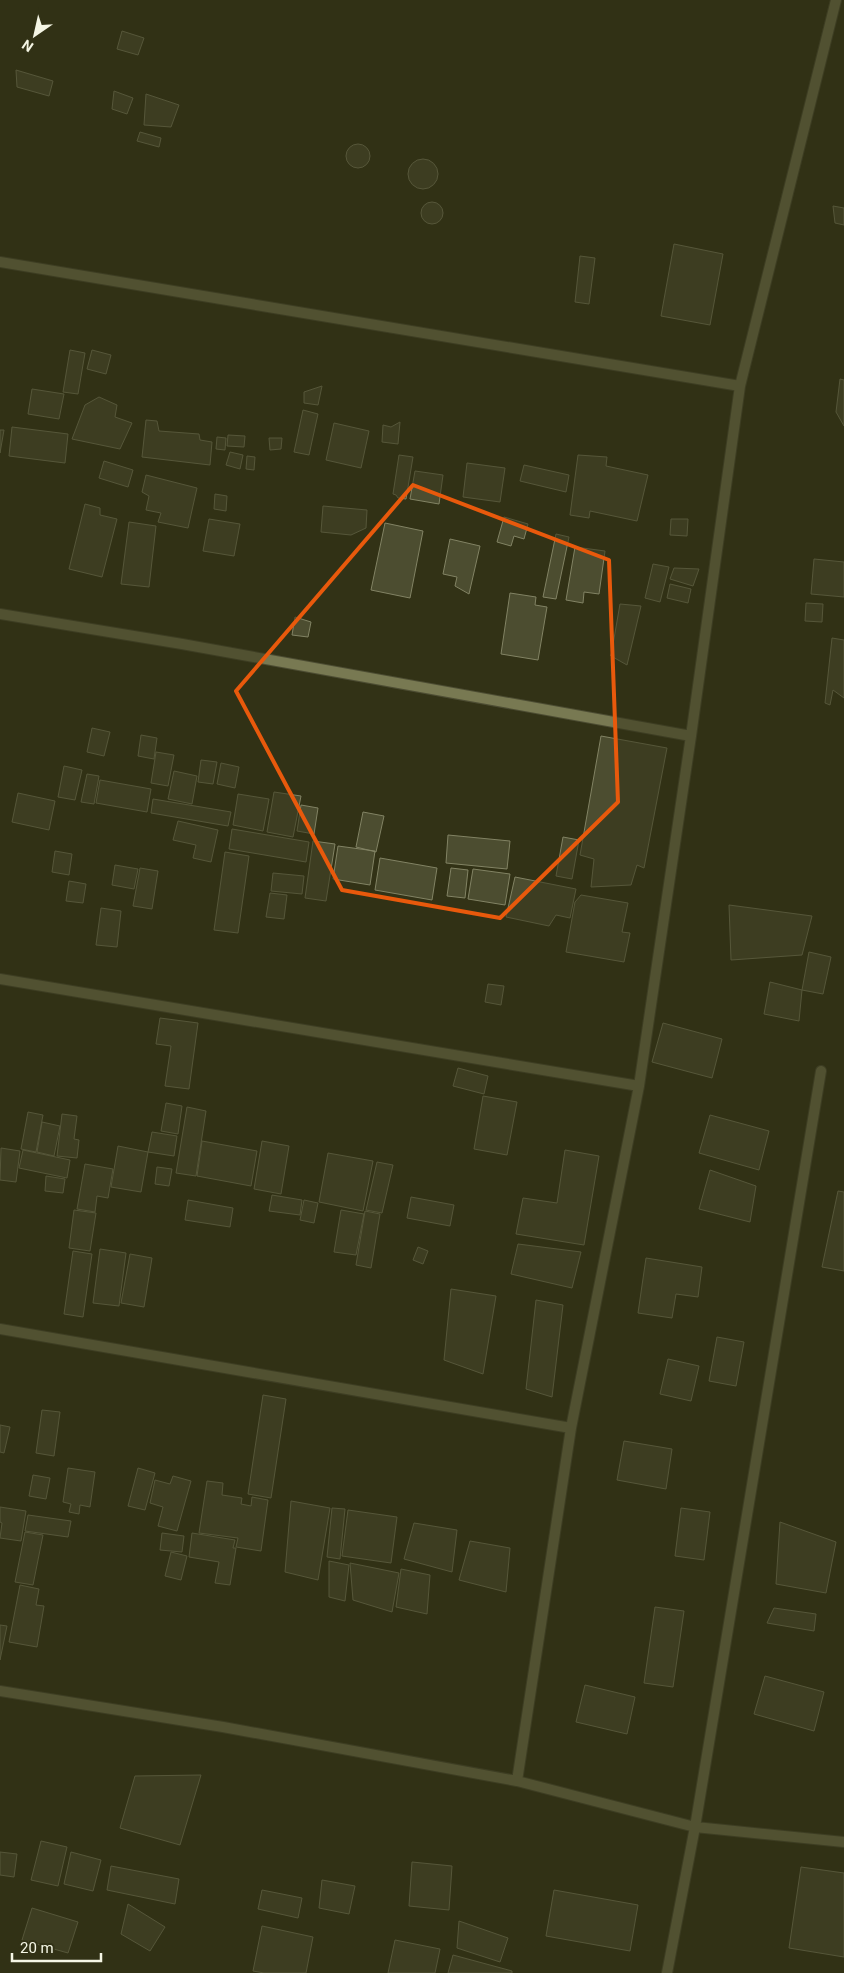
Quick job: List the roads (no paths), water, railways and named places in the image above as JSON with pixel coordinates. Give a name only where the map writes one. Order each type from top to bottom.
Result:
[{"type":"street","points":[[517,1781],[571,1428],[639,1086],[740,386],[836,0]]},
{"type":"street","points":[[0,262],[740,386]]},
{"type":"street","points":[[0,614],[182,644],[691,736]]},
{"type":"street","points":[[0,979],[639,1086]]},
{"type":"street","points":[[667,1973],[695,1826],[821,1071]]},
{"type":"street","points":[[0,1329],[571,1428]]},
{"type":"street","points":[[0,1691],[223,1727],[517,1781],[695,1826],[844,1842]]}]
